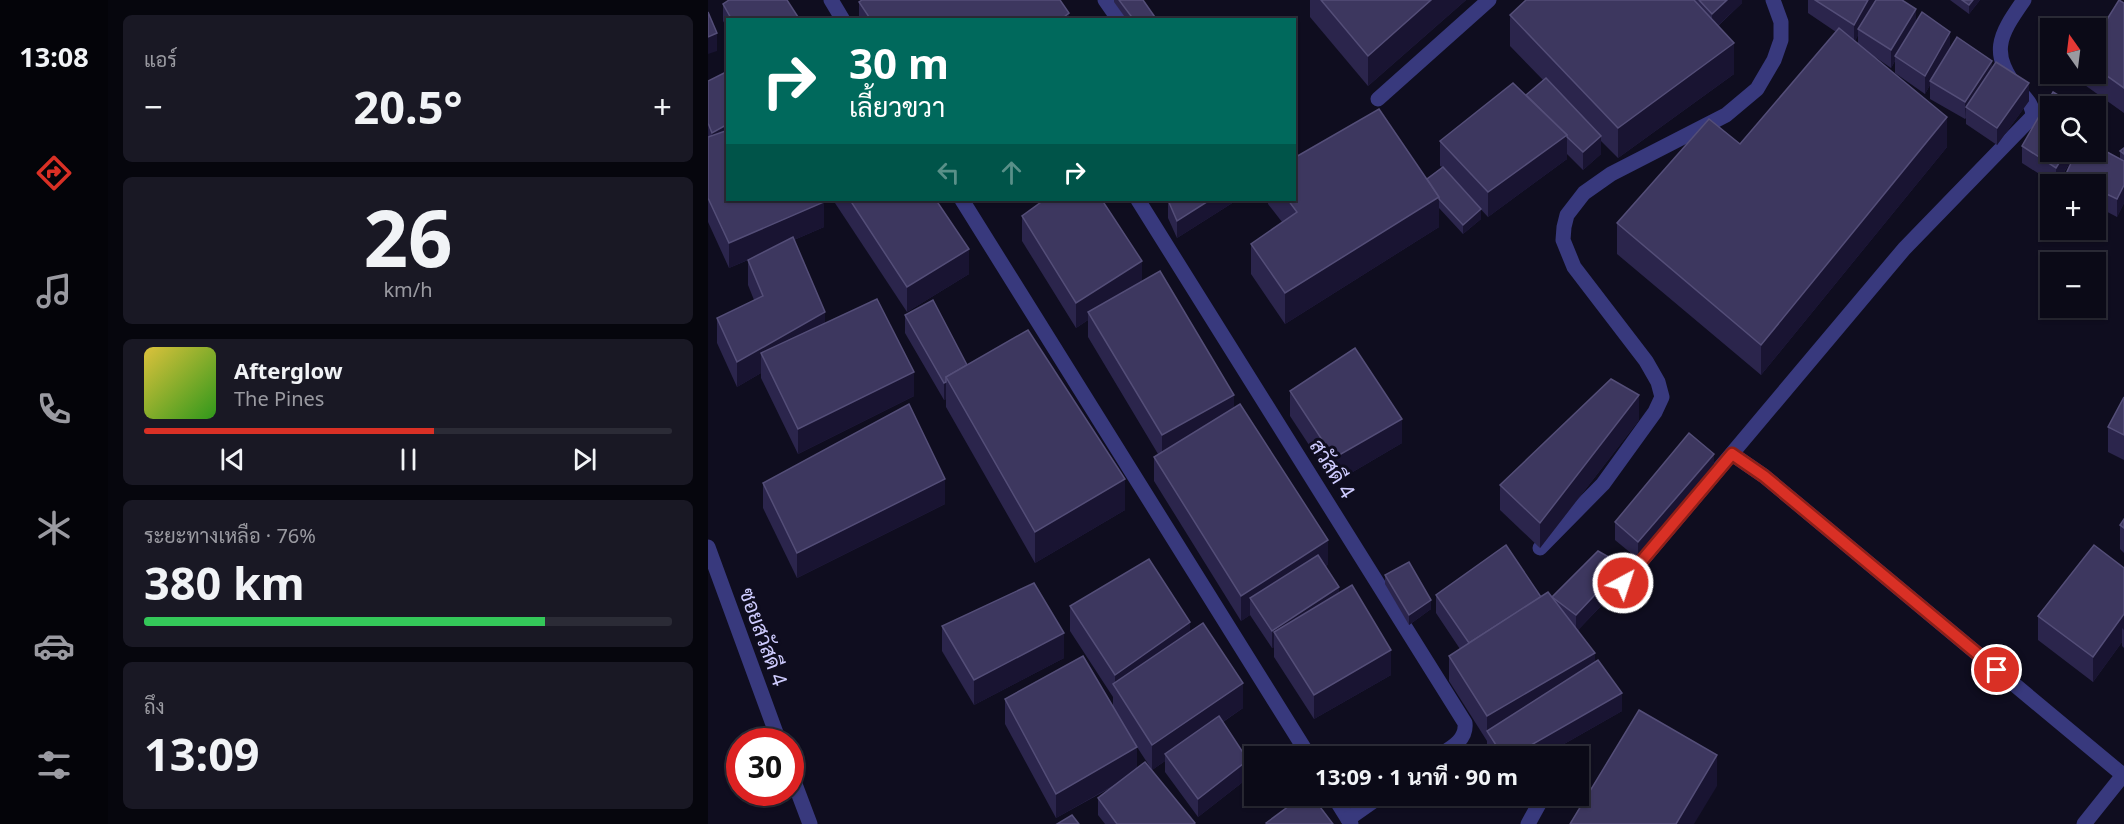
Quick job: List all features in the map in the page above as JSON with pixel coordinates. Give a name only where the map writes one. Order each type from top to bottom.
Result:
[{"type":"street","points":[[831,0],[842,18]]},
{"type":"street","points":[[1105,0],[1118,18]]},
{"type":"street","points":[[1378,99],[1489,0]]},
{"type":"street","points":[[1540,548],[1603,484],[1655,412],[1662,397],[1658,382],[1646,361],[1574,267],[1563,240],[1567,215],[1584,193],[1611,174],[1726,116],[1757,90],[1774,60],[1781,40],[1781,22],[1773,0]]},
{"type":"street","points":[[1623,583],[1904,249],[2033,116],[2029,101],[2018,90],[2000,56],[2001,40],[2006,26],[2024,0]]},
{"type":"street","points":[[963,201],[1303,746]]},
{"type":"street","name":"สวัสดี 4","points":[[1139,201],[1465,723],[1464,734],[1452,746]]},
{"type":"street","points":[[1732,454],[1764,476],[2124,774],[2084,824]]},
{"type":"street","name":"ซอยสวัสดี 4","points":[[708,547],[774,728]]},
{"type":"street","points":[[803,806],[810,824]]},
{"type":"street","points":[[1340,806],[1349,822],[1369,806]]},
{"type":"street","points":[[1528,824],[1538,806]]},
{"type":"building","points":[[729,0],[787,0],[799,18],[731,18],[723,4]]},
{"type":"building","points":[[862,0],[1060,0],[1069,13],[1063,18],[870,18],[859,2]]},
{"type":"building","points":[[1119,0],[1143,0],[1156,18],[1132,18]]},
{"type":"building","points":[[1321,0],[1431,0],[1368,56]]},
{"type":"building","points":[[1526,0],[1694,0],[1734,43],[1618,128],[1510,15]]},
{"type":"building","points":[[1699,0],[1727,0],[1712,14]]},
{"type":"building","points":[[1815,0],[1868,0],[1854,25]]},
{"type":"building","points":[[1876,0],[1902,0],[1916,9],[1891,50],[1858,29]]},
{"type":"building","points":[[1962,0],[1973,0],[1969,5]]},
{"type":"building","points":[[2119,0],[2124,3],[2124,88],[2106,75],[2106,21]]},
{"type":"building","points":[[708,12],[717,33],[708,37]]},
{"type":"building","points":[[1922,12],[1950,32],[1925,76],[1895,56]]},
{"type":"building","points":[[1839,28],[1947,117],[1761,345],[1617,223],[1709,119],[1740,144]]},
{"type":"building","points":[[1957,37],[1992,61],[1965,102],[1930,81]]},
{"type":"building","points":[[1996,62],[2029,83],[1997,128],[1966,107]]},
{"type":"building","points":[[726,72],[726,125],[712,133],[708,123],[708,81]]},
{"type":"building","points":[[1546,78],[1601,136],[1583,152],[1526,95]]},
{"type":"building","points":[[1513,83],[1567,135],[1488,192],[1440,141]]},
{"type":"building","points":[[1379,109],[1439,197],[1285,293],[1251,244],[1297,212],[1289,201],[1296,201],[1296,157]]},
{"type":"building","points":[[2040,115],[2040,158],[2022,146]]},
{"type":"building","points":[[726,131],[726,201],[824,202],[729,243],[708,198],[708,137]]},
{"type":"building","points":[[2106,151],[2124,161],[2124,185],[2117,199],[2106,194],[2106,174],[2066,174],[2071,162],[2106,162]]},
{"type":"building","points":[[2047,162],[2060,162],[2056,168]]},
{"type":"building","points":[[1443,167],[1481,209],[1463,225],[1439,199],[1427,179]]},
{"type":"building","points":[[851,201],[937,201],[969,249],[907,287]]},
{"type":"building","points":[[1043,201],[1103,201],[1142,261],[1076,303],[1022,216]]},
{"type":"building","points":[[1168,201],[1208,201],[1177,221]]},
{"type":"building","points":[[793,237],[825,312],[737,362],[717,318],[763,296],[748,260]]},
{"type":"building","points":[[1160,271],[1234,395],[1162,435],[1088,312]]},
{"type":"building","points":[[877,299],[914,372],[798,429],[761,353]]},
{"type":"building","points":[[933,300],[967,365],[946,377],[944,383],[905,315]]},
{"type":"building","points":[[1028,330],[1125,479],[1035,532],[946,377]]},
{"type":"building","points":[[1355,348],[1402,419],[1334,458],[1290,391]]},
{"type":"building","points":[[1611,379],[1639,395],[1540,523],[1500,485]]},
{"type":"building","points":[[2124,397],[2124,435],[2108,427]]},
{"type":"building","points":[[909,404],[945,479],[797,553],[763,483]]},
{"type":"building","points":[[1240,404],[1328,540],[1241,596],[1154,457]]},
{"type":"building","points":[[1689,433],[1714,454],[1638,542],[1615,522]]},
{"type":"building","points":[[1506,545],[1541,597],[1469,643],[1436,595]]},
{"type":"building","points":[[2094,545],[2124,568],[2124,614],[2093,657],[2038,616]]},
{"type":"building","points":[[1598,551],[1623,565],[1576,615],[1552,597]]},
{"type":"building","points":[[1318,555],[1339,587],[1272,631],[1250,598]]},
{"type":"building","points":[[1149,559],[1190,622],[1115,675],[1070,606]]},
{"type":"building","points":[[1409,562],[1431,600],[1409,615],[1385,575]]},
{"type":"building","points":[[1034,583],[1064,633],[974,680],[942,626]]},
{"type":"building","points":[[1352,585],[1391,650],[1314,695],[1274,632]]},
{"type":"building","points":[[1548,592],[1595,653],[1487,716],[1449,656]]},
{"type":"building","points":[[1203,623],[1243,683],[1152,745],[1113,684]]},
{"type":"building","points":[[1083,656],[1137,747],[1056,794],[1005,699]]},
{"type":"building","points":[[1598,660],[1622,693],[1529,746],[1497,746],[1487,731]]},
{"type":"building","points":[[1639,710],[1717,755],[1676,824],[1570,824],[1581,806],[1589,806],[1589,793]]},
{"type":"building","points":[[1219,716],[1244,754],[1244,763],[1198,799],[1165,754]]},
{"type":"building","points":[[1145,762],[1194,824],[1117,824],[1098,798]]},
{"type":"building","points":[[1289,806],[1319,806],[1333,824],[1267,824]]},
{"type":"building","points":[[1072,815],[1079,824],[1057,824]]},
{"type":"route","points":[[1623,583],[1732,454],[1764,476],[1997,670]]}]
